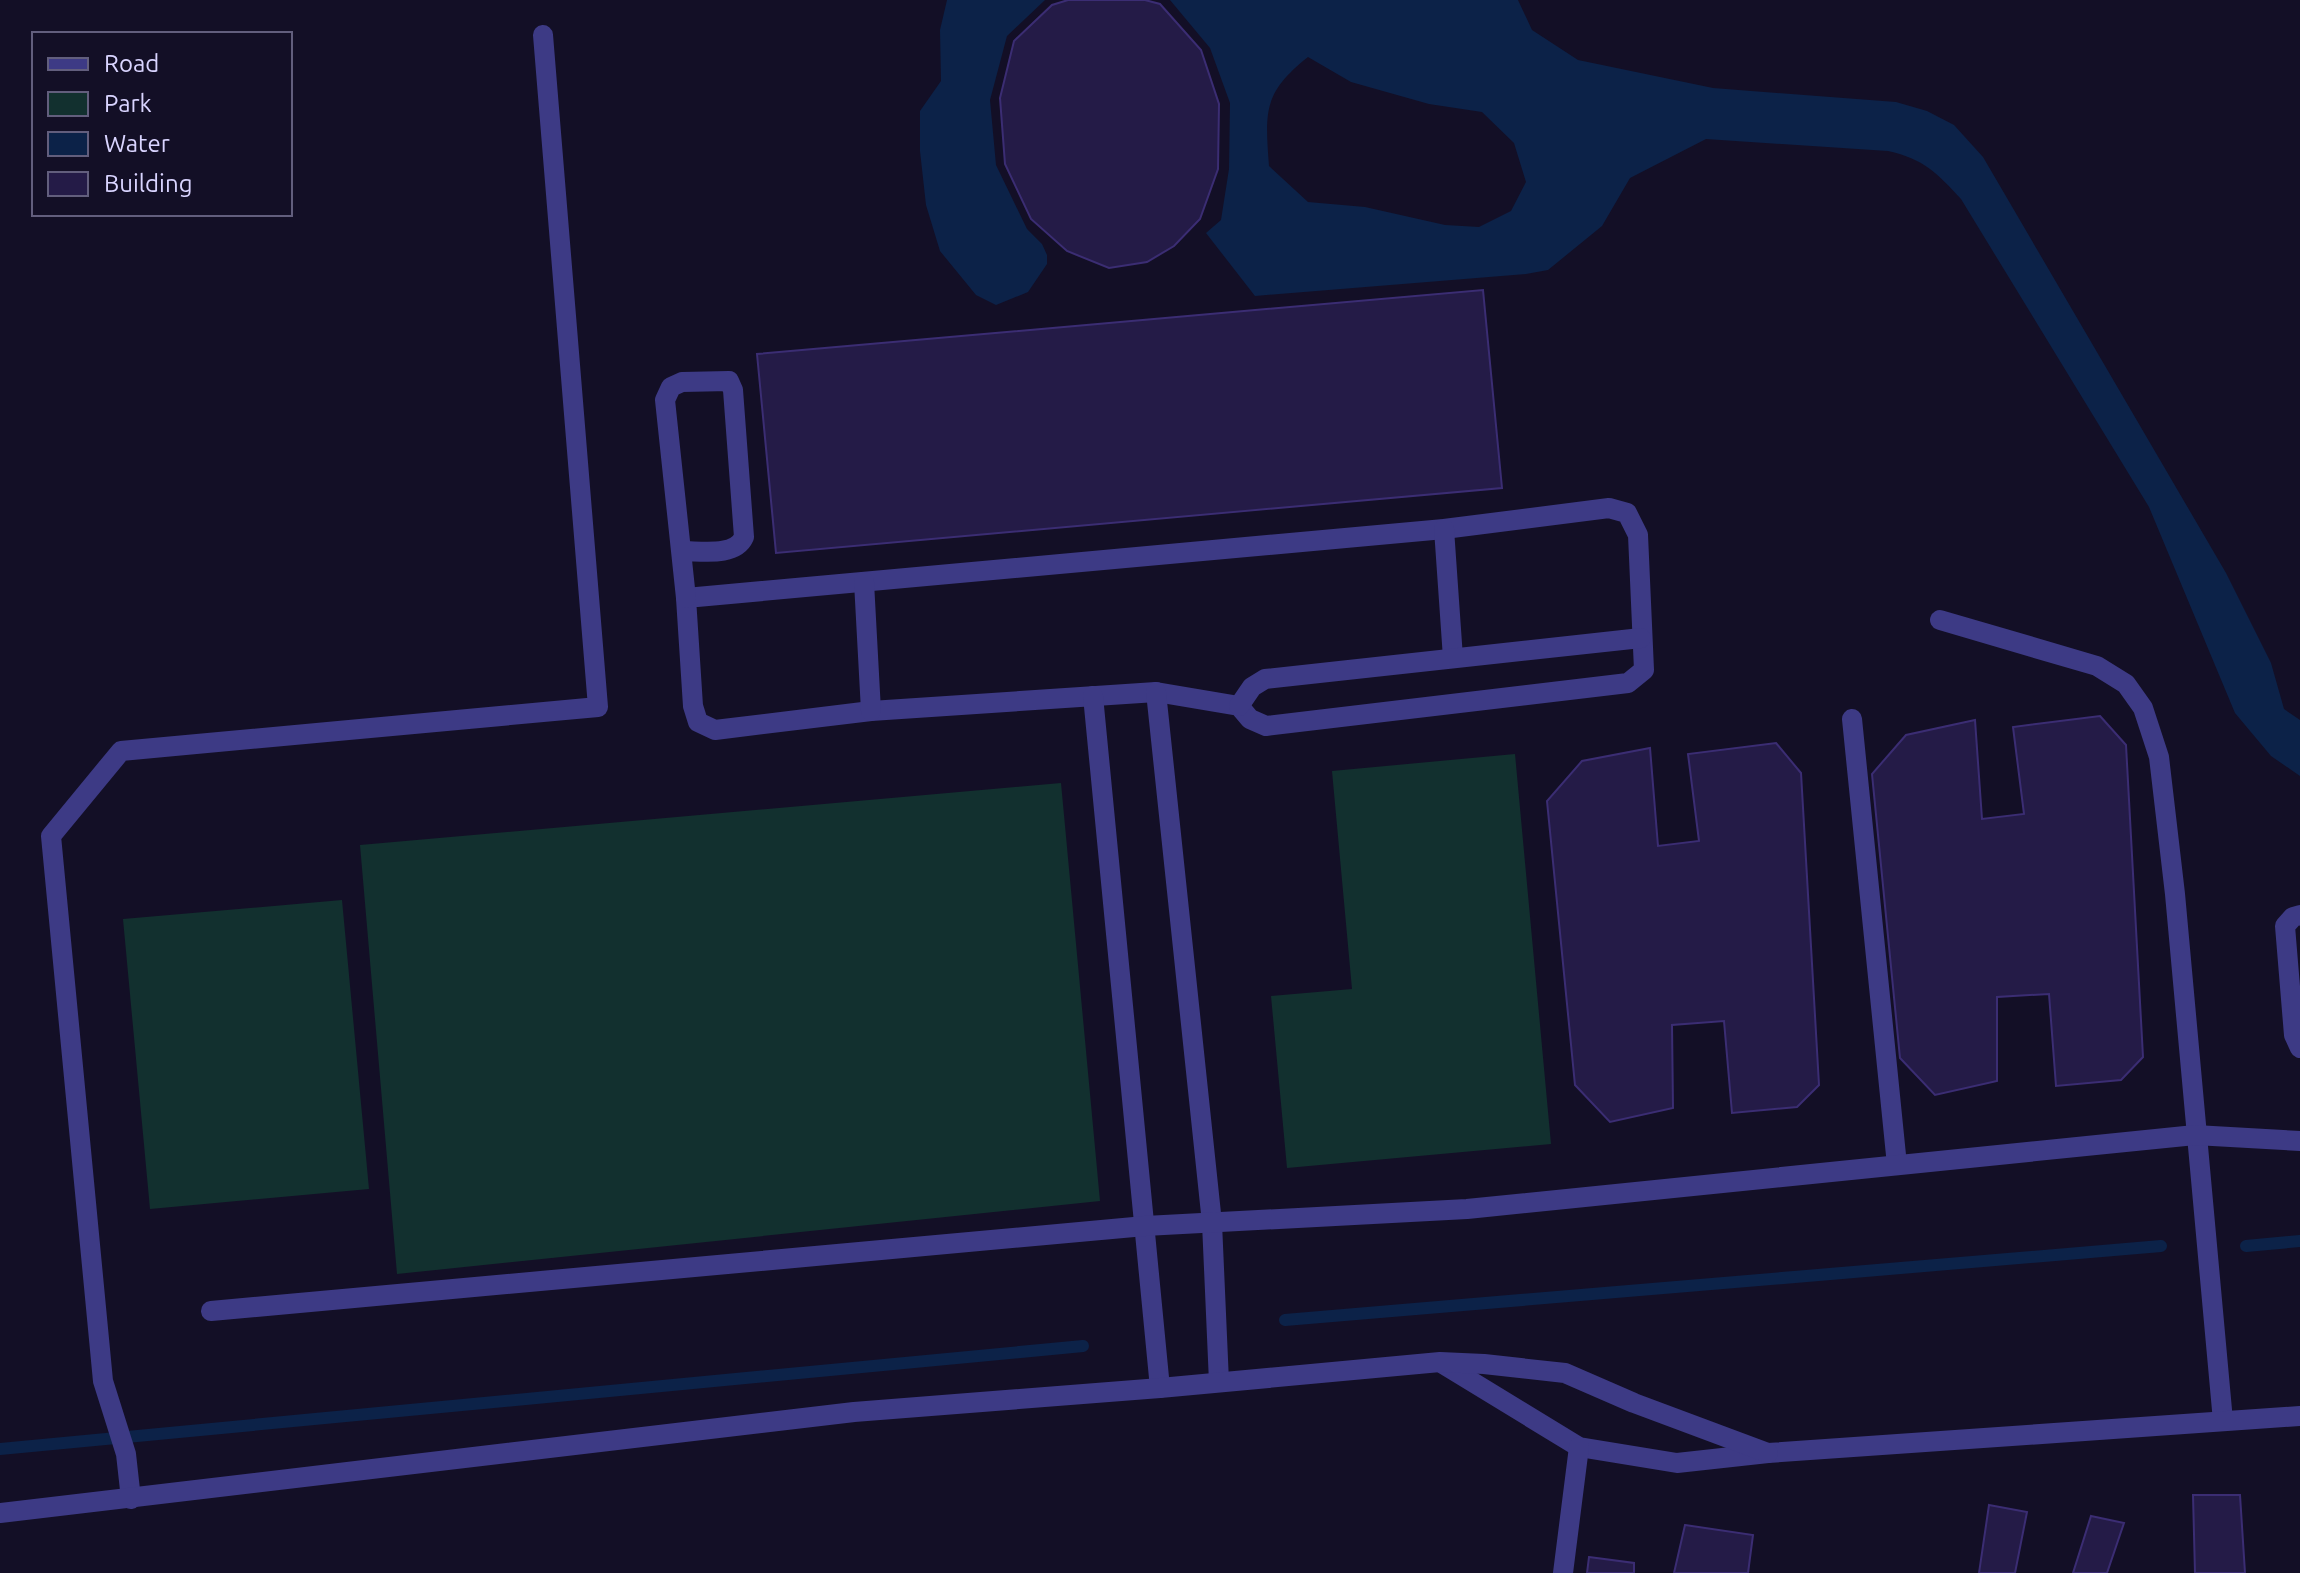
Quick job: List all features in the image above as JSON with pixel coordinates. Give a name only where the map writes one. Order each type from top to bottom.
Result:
[{"type":"street","points":[[131,1499],[126,1454],[103,1381],[51,836],[121,751],[598,707],[543,35]]},
{"type":"street","points":[[682,551],[731,550],[740,546],[744,537],[733,390],[729,381],[682,382],[671,387],[665,400],[682,551],[693,706],[698,722],[715,730],[871,711],[1156,692],[1239,706],[1250,719],[1266,726],[1628,683],[1644,670],[1638,535],[1627,513],[1609,508],[1444,529],[686,598]]},
{"type":"street","points":[[1444,529],[1453,658]]},
{"type":"street","points":[[864,582],[871,711]]},
{"type":"street","points":[[1940,620],[2097,666],[2126,684],[2143,708],[2159,757],[2175,894],[2223,1421]]},
{"type":"street","points":[[1239,706],[1252,687],[1265,679],[1641,638]]},
{"type":"street","points":[[1156,692],[1212,1223],[1219,1382]]},
{"type":"street","points":[[1093,696],[1160,1388]]},
{"type":"street","points":[[1852,719],[1897,1165]]},
{"type":"street","points":[[2300,915],[2293,917],[2285,926],[2294,1035],[2300,1048]]},
{"type":"street","points":[[211,1311],[1145,1226],[1467,1209],[2195,1135],[2300,1141]]},
{"type":"street","points":[[1440,1362],[1579,1447],[1677,1463],[1768,1453],[2300,1416]]},
{"type":"street","points":[[0,1513],[854,1412],[1440,1362],[1565,1373],[1634,1403],[1768,1453]]},
{"type":"street","points":[[1563,1573],[1579,1447]]},
{"type":"green space","points":[[1515,754],[1551,1144],[1287,1168],[1271,996],[1352,989],[1332,771]]},
{"type":"green space","points":[[1061,783],[1100,1201],[397,1274],[360,845]]},
{"type":"green space","points":[[342,900],[369,1189],[150,1209],[123,919]]},
{"type":"water","points":[[947,0],[1045,0],[1007,36],[990,100],[996,165],[1027,229],[1042,244],[1047,264],[1028,292],[996,305],[976,295],[940,251],[926,205],[920,151],[920,111],[941,81],[940,30]]},
{"type":"water","points":[[1170,0],[1518,0],[1532,30],[1578,60],[1713,88],[1896,102],[1927,111],[1954,125],[1983,157],[2226,573],[2271,663],[2284,709],[2300,720],[2300,776],[2271,756],[2235,713],[2149,507],[1961,199],[1929,168],[1888,151],[1706,139],[1630,178],[1602,226],[1548,270],[1255,296],[1206,233],[1221,220],[1229,169],[1230,103],[1210,48]],"holes":[[[1308,57],[1351,82],[1429,104],[1482,112],[1514,143],[1526,182],[1511,211],[1479,227],[1445,225],[1365,207],[1308,202],[1269,166],[1267,131],[1270,104],[1282,81]]]},
{"type":"building","points":[[1068,0],[1145,0],[1160,4],[1201,50],[1219,104],[1218,169],[1200,219],[1174,246],[1147,262],[1109,268],[1067,251],[1031,219],[1005,164],[1000,98],[1014,41],[1052,5]]},
{"type":"building","points":[[1483,290],[1502,488],[776,553],[757,354]]},
{"type":"building","points":[[2100,716],[2126,745],[2143,1057],[2121,1080],[2056,1086],[2049,994],[1997,997],[1997,1081],[1935,1095],[1900,1058],[1872,774],[1906,735],[1975,720],[1982,819],[2024,814],[2013,727]]},
{"type":"building","points":[[1776,743],[1801,773],[1819,1085],[1797,1107],[1732,1113],[1724,1021],[1672,1025],[1673,1108],[1610,1122],[1575,1085],[1547,801],[1582,761],[1650,748],[1658,846],[1699,841],[1688,754]]},
{"type":"building","points":[[2193,1495],[2240,1495],[2245,1573],[2195,1573]]},
{"type":"building","points":[[1989,1505],[2027,1512],[2015,1573],[1979,1573]]},
{"type":"building","points":[[2091,1516],[2124,1523],[2107,1573],[2073,1573]]},
{"type":"building","points":[[1685,1525],[1753,1535],[1748,1573],[1674,1573]]},
{"type":"building","points":[[1589,1557],[1634,1563],[1634,1573],[1587,1573]]},
{"type":"waterway","points":[[2246,1246],[2300,1241]]},
{"type":"waterway","points":[[1285,1320],[2161,1246]]},
{"type":"waterway","points":[[0,1449],[1083,1346]]}]
